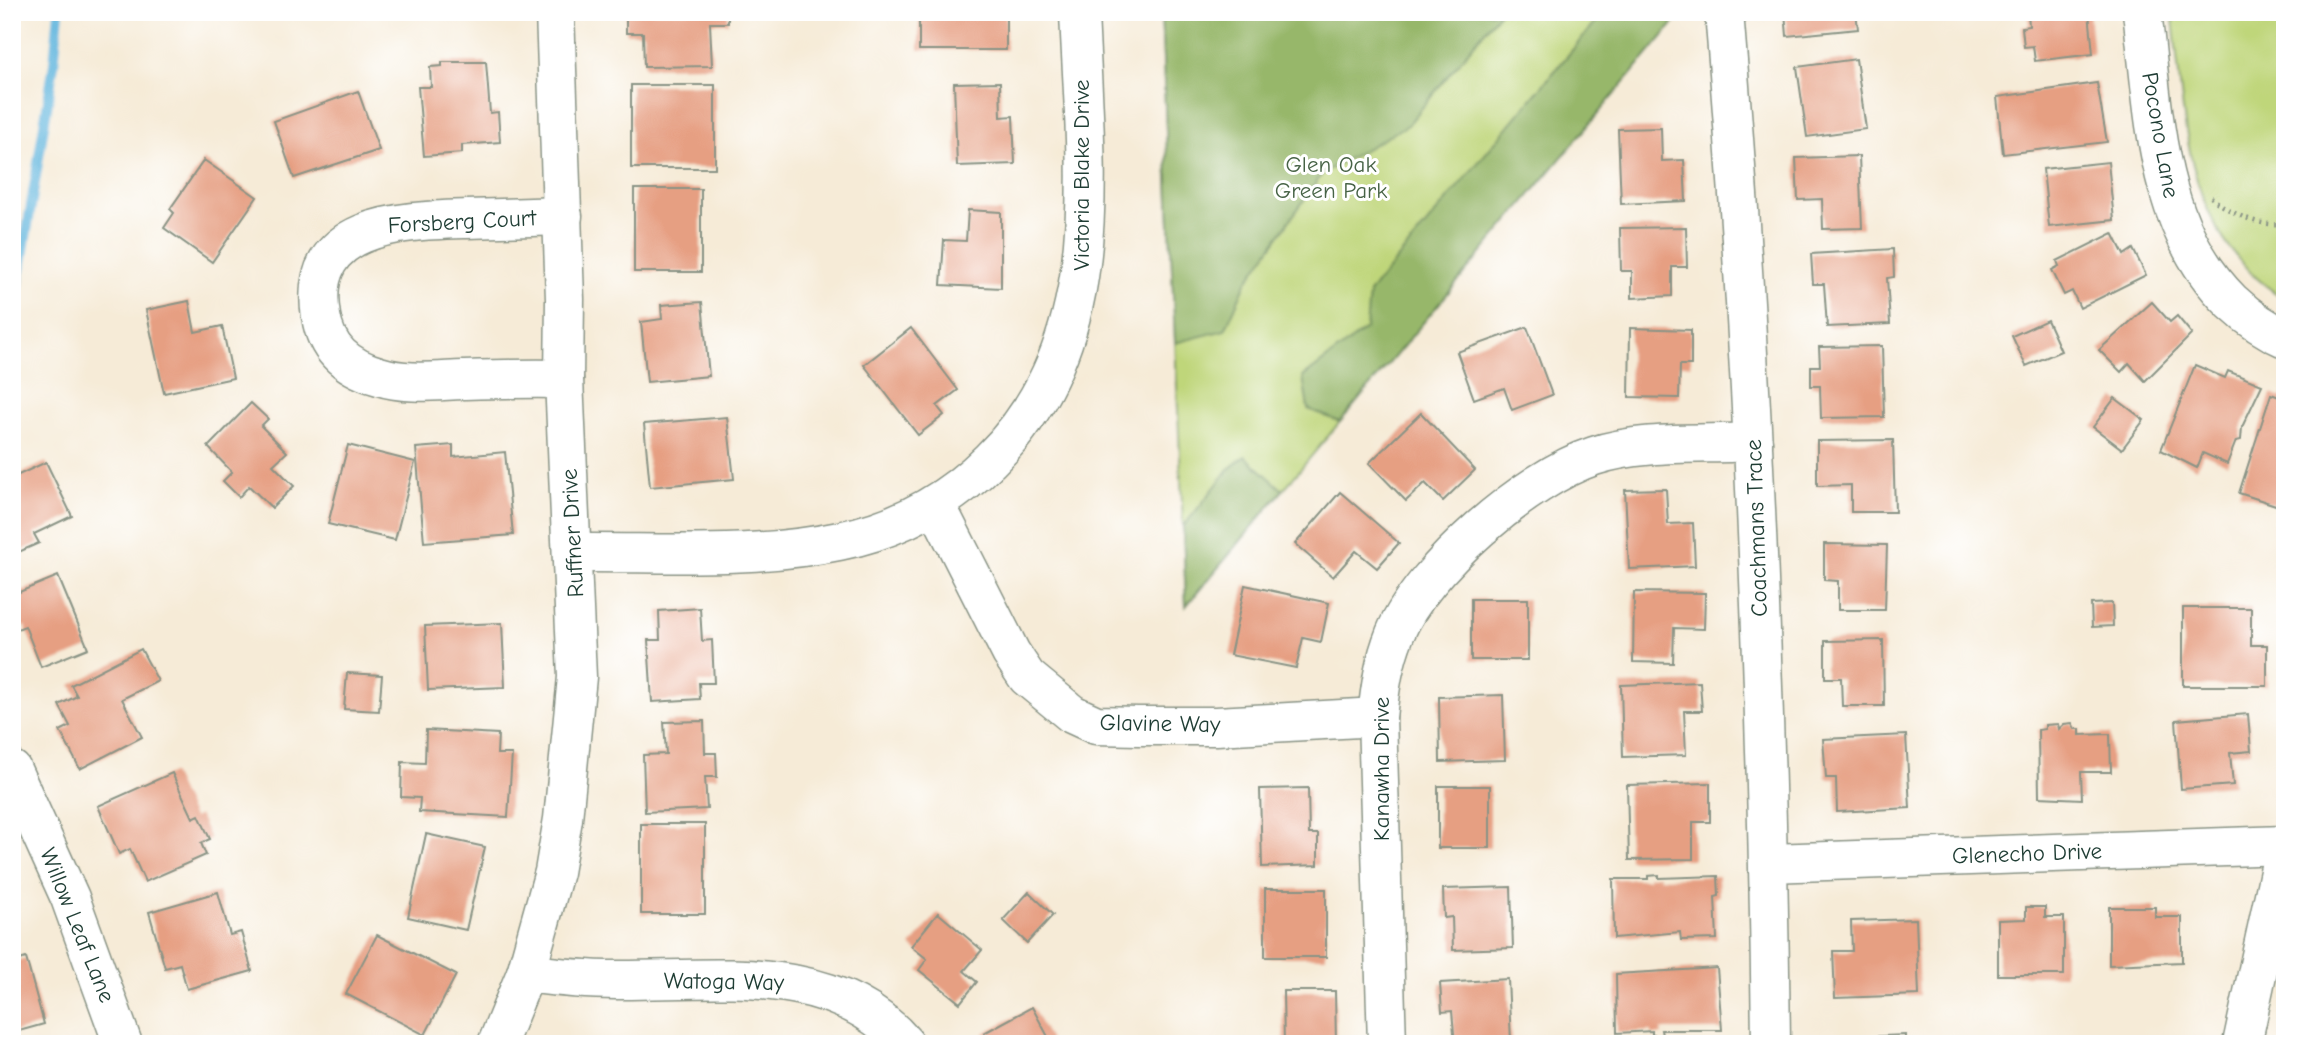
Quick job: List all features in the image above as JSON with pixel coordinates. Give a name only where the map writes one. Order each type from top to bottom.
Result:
[{"type":"street","name":"Ruffner Drive","points":[[497,1044],[526,973],[554,872],[563,819],[577,677],[574,553],[564,379],[563,216],[555,12]]},
{"type":"street","name":"Victoria Blake Drive","points":[[574,553],[774,550],[838,541],[884,529],[936,505],[972,478],[1028,416],[1047,385],[1075,311],[1084,232],[1079,12]]},
{"type":"street","name":"Coachmans Trace","points":[[1724,12],[1742,227],[1753,442],[1769,863],[1771,1044]]},
{"type":"street","name":"Pocono Lane","points":[[2142,12],[2160,158],[2173,208],[2188,246],[2207,278],[2242,311],[2285,338]]},
{"type":"street","name":"Forsberg Court","points":[[563,216],[405,221],[375,227],[349,239],[334,256],[323,274],[320,295],[324,330],[340,358],[360,370],[407,382],[564,379]]},
{"type":"street","name":"Kanawha Drive","points":[[1387,1044],[1377,717],[1381,678],[1395,633],[1414,600],[1451,556],[1496,514],[1545,480],[1594,456],[1642,448],[1753,442]]},
{"type":"street","name":"Glavine Way","points":[[936,505],[1011,653],[1027,677],[1072,714],[1097,725],[1138,726],[1216,726],[1377,717]]},
{"type":"street","name":"Willow Leaf Lane","points":[[12,770],[70,898],[123,1044]]},
{"type":"street","name":"Glenecho Drive","points":[[1769,863],[2285,844]]},
{"type":"street","points":[[2242,1044],[2285,844]]},
{"type":"street","name":"Watoga Way","points":[[526,973],[615,981],[713,978],[789,982],[851,1003],[905,1044]]},
{"type":"path","points":[[2205,190],[2213,200],[2253,220],[2276,225],[2285,223]]},
{"type":"green space","name":"Glen Oak Green Park","points":[[1161,12],[1683,12],[1186,606],[1183,527]]},
{"type":"green space","points":[[1161,12],[1500,12],[1408,125],[1323,173],[1246,283],[1225,330],[1175,343]]},
{"type":"green space","points":[[1604,12],[1673,12],[1674,23],[1340,422],[1308,409],[1303,377],[1366,329],[1369,293]]},
{"type":"green space","points":[[2172,12],[2285,12],[2285,299],[2251,273],[2225,242],[2207,209],[2186,133]]},
{"type":"green space","points":[[1245,456],[1283,490],[1186,606],[1183,527],[1230,468]]},
{"type":"building","points":[[626,12],[728,12],[728,23],[710,23],[712,66],[644,67],[643,33],[626,33]]},
{"type":"building","points":[[919,12],[1006,12],[1006,50],[919,50]]},
{"type":"building","points":[[1785,12],[1856,12],[1858,29],[1787,36]]},
{"type":"building","points":[[2028,12],[2089,12],[2093,54],[2035,61],[2033,46],[2024,47],[2022,27],[2029,26]]},
{"type":"building","points":[[1856,59],[1866,129],[1807,137],[1797,67]]},
{"type":"building","points":[[442,62],[486,62],[490,113],[498,112],[500,142],[462,145],[462,153],[424,156],[418,87],[431,87],[430,67],[442,66]]},
{"type":"building","points":[[1000,82],[1001,117],[1013,116],[1015,164],[957,166],[954,83]]},
{"type":"building","points":[[2097,83],[2107,142],[2003,154],[1997,97]]},
{"type":"building","points":[[631,85],[715,85],[715,168],[631,168]]},
{"type":"building","points":[[358,91],[379,150],[294,178],[274,121]]},
{"type":"building","points":[[1661,128],[1662,161],[1684,160],[1686,201],[1621,204],[1618,129]]},
{"type":"building","points":[[1859,156],[1862,228],[1823,229],[1822,199],[1798,200],[1796,158]]},
{"type":"building","points":[[204,160],[257,197],[212,262],[164,228],[174,213],[170,209]]},
{"type":"building","points":[[2108,162],[2114,220],[2049,227],[2043,169]]},
{"type":"building","points":[[634,189],[701,189],[701,272],[634,272]]},
{"type":"building","points":[[968,210],[1001,212],[1001,288],[941,285],[944,240],[966,241]]},
{"type":"building","points":[[1686,227],[1687,267],[1672,267],[1672,296],[1632,298],[1632,271],[1621,271],[1620,228]]},
{"type":"building","points":[[2113,233],[2124,255],[2133,249],[2146,275],[2080,308],[2072,291],[2064,295],[2052,270],[2059,266],[2057,261]]},
{"type":"building","points":[[1893,249],[1894,277],[1887,278],[1890,324],[1827,327],[1824,284],[1813,284],[1811,254]]},
{"type":"building","points":[[189,301],[195,332],[222,326],[233,378],[164,393],[146,310]]},
{"type":"building","points":[[702,302],[709,376],[647,382],[641,322],[662,319],[661,305]]},
{"type":"building","points":[[2152,302],[2170,322],[2177,316],[2192,334],[2145,381],[2129,363],[2121,372],[2099,350]]},
{"type":"building","points":[[2047,320],[2061,351],[2026,366],[2012,336]]},
{"type":"building","points":[[1527,327],[1552,395],[1512,410],[1504,388],[1474,399],[1457,352]]},
{"type":"building","points":[[911,328],[958,390],[937,406],[944,415],[918,435],[864,365]]},
{"type":"building","points":[[1630,328],[1691,330],[1691,365],[1680,365],[1679,398],[1629,397]]},
{"type":"building","points":[[1882,346],[1884,417],[1821,418],[1820,386],[1811,386],[1811,366],[1820,366],[1819,347]]},
{"type":"building","points":[[2195,365],[2225,378],[2228,371],[2262,385],[2242,427],[2241,440],[2236,441],[2227,464],[2203,453],[2197,468],[2161,450]]},
{"type":"building","points":[[2271,394],[2285,399],[2285,508],[2239,493]]},
{"type":"building","points":[[2115,398],[2144,420],[2122,449],[2093,427]]},
{"type":"building","points":[[251,403],[268,419],[261,426],[287,452],[273,465],[294,486],[272,508],[249,486],[239,497],[223,481],[232,472],[208,447]]},
{"type":"building","points":[[1421,413],[1475,470],[1443,501],[1425,483],[1406,501],[1369,463]]},
{"type":"building","points":[[727,417],[734,479],[650,487],[644,424]]},
{"type":"building","points":[[1893,440],[1895,512],[1851,512],[1851,485],[1817,486],[1817,441]]},
{"type":"building","points":[[348,445],[415,462],[395,540],[328,524]]},
{"type":"building","points":[[453,445],[453,457],[505,452],[513,535],[424,542],[416,448]]},
{"type":"building","points":[[46,462],[72,516],[34,534],[39,543],[12,555],[12,478]]},
{"type":"building","points":[[1666,489],[1668,524],[1693,523],[1695,566],[1629,569],[1625,490]]},
{"type":"building","points":[[1340,492],[1399,543],[1377,568],[1356,551],[1333,577],[1295,544]]},
{"type":"building","points":[[1824,544],[1887,545],[1885,610],[1838,610],[1838,581],[1824,580]]},
{"type":"building","points":[[58,576],[88,648],[41,667],[25,626],[12,631],[12,595]]},
{"type":"building","points":[[1245,585],[1329,603],[1321,642],[1303,638],[1296,668],[1230,655]]},
{"type":"building","points":[[1634,592],[1705,593],[1704,629],[1674,628],[1673,663],[1633,662]]},
{"type":"building","points":[[1471,599],[1528,599],[1528,660],[1471,660]]},
{"type":"building","points":[[2112,603],[2113,626],[2092,627],[2091,604]]},
{"type":"building","points":[[700,608],[702,641],[712,640],[714,683],[699,683],[700,699],[652,702],[648,640],[660,640],[659,611]]},
{"type":"building","points":[[2183,608],[2251,608],[2251,645],[2267,645],[2267,686],[2183,686]]},
{"type":"building","points":[[502,623],[505,687],[428,690],[425,626]]},
{"type":"building","points":[[1883,640],[1884,706],[1842,706],[1841,678],[1825,678],[1825,641]]},
{"type":"building","points":[[141,649],[158,681],[122,699],[142,737],[80,769],[60,731],[70,726],[59,705],[77,696],[71,685]]},
{"type":"building","points":[[347,673],[382,675],[379,711],[344,709]]},
{"type":"building","points":[[1700,682],[1702,711],[1684,711],[1686,755],[1623,757],[1621,685]]},
{"type":"building","points":[[1503,695],[1505,760],[1440,762],[1439,697]]},
{"type":"building","points":[[2248,714],[2251,751],[2230,753],[2233,785],[2181,789],[2176,720]]},
{"type":"building","points":[[704,721],[705,753],[716,753],[717,777],[705,777],[707,809],[645,812],[643,755],[666,754],[664,722]]},
{"type":"building","points":[[2072,723],[2075,729],[2080,729],[2080,735],[2110,734],[2111,772],[2081,772],[2082,799],[2039,797],[2038,730],[2045,729],[2045,725],[2058,724],[2059,729],[2064,724]]},
{"type":"building","points":[[426,730],[498,734],[497,754],[512,754],[508,817],[419,812],[420,798],[401,797],[402,762],[425,763]]},
{"type":"building","points":[[1906,735],[1910,808],[1837,812],[1836,778],[1826,778],[1823,739]]},
{"type":"building","points":[[172,773],[193,818],[199,815],[210,839],[201,843],[206,855],[145,882],[130,849],[119,854],[98,806]]},
{"type":"building","points":[[1710,783],[1710,822],[1693,822],[1693,859],[1629,860],[1627,785]]},
{"type":"building","points":[[1438,786],[1490,786],[1490,848],[1438,848]]},
{"type":"building","points":[[1308,788],[1309,834],[1318,834],[1318,865],[1262,867],[1260,789]]},
{"type":"building","points":[[641,824],[705,824],[705,914],[641,914]]},
{"type":"building","points":[[426,834],[485,847],[466,930],[408,917]]},
{"type":"building","points":[[1659,875],[1659,878],[1718,876],[1719,896],[1715,897],[1717,939],[1681,940],[1680,932],[1614,938],[1613,879],[1648,879],[1648,876]]},
{"type":"building","points":[[1511,887],[1513,948],[1453,950],[1452,917],[1444,918],[1443,889]]},
{"type":"building","points":[[1265,889],[1326,889],[1326,957],[1265,957]]},
{"type":"building","points":[[218,892],[230,935],[241,932],[252,971],[187,989],[180,964],[165,968],[149,912]]},
{"type":"building","points":[[1029,892],[1053,915],[1027,943],[1003,920]]},
{"type":"building","points":[[2026,907],[2045,907],[2045,917],[2064,917],[2064,975],[1998,975],[1998,920],[2026,919]]},
{"type":"building","points":[[2109,907],[2155,907],[2155,917],[2182,917],[2182,962],[2109,965]]},
{"type":"building","points":[[938,913],[982,950],[964,971],[977,982],[960,1003],[919,970],[927,959],[911,946]]},
{"type":"building","points":[[1916,919],[1919,995],[1835,998],[1833,951],[1852,951],[1851,921]]},
{"type":"building","points":[[377,935],[456,975],[425,1035],[346,994]]},
{"type":"building","points":[[26,958],[44,1024],[12,1033],[12,962]]},
{"type":"building","points":[[1717,968],[1722,1030],[1661,1030],[1662,1035],[1652,1035],[1652,1031],[1617,1033],[1616,974]]},
{"type":"building","points":[[1508,979],[1511,1041],[1455,1044],[1452,1011],[1442,1012],[1440,983]]},
{"type":"building","points":[[1283,991],[1335,991],[1336,1044],[1284,1044]]},
{"type":"building","points":[[1032,1007],[1052,1044],[990,1044],[984,1033]]},
{"type":"building","points":[[1905,1035],[1905,1044],[1836,1044],[1836,1038]]},
{"type":"waterway","points":[[12,323],[54,64],[59,12]]}]
